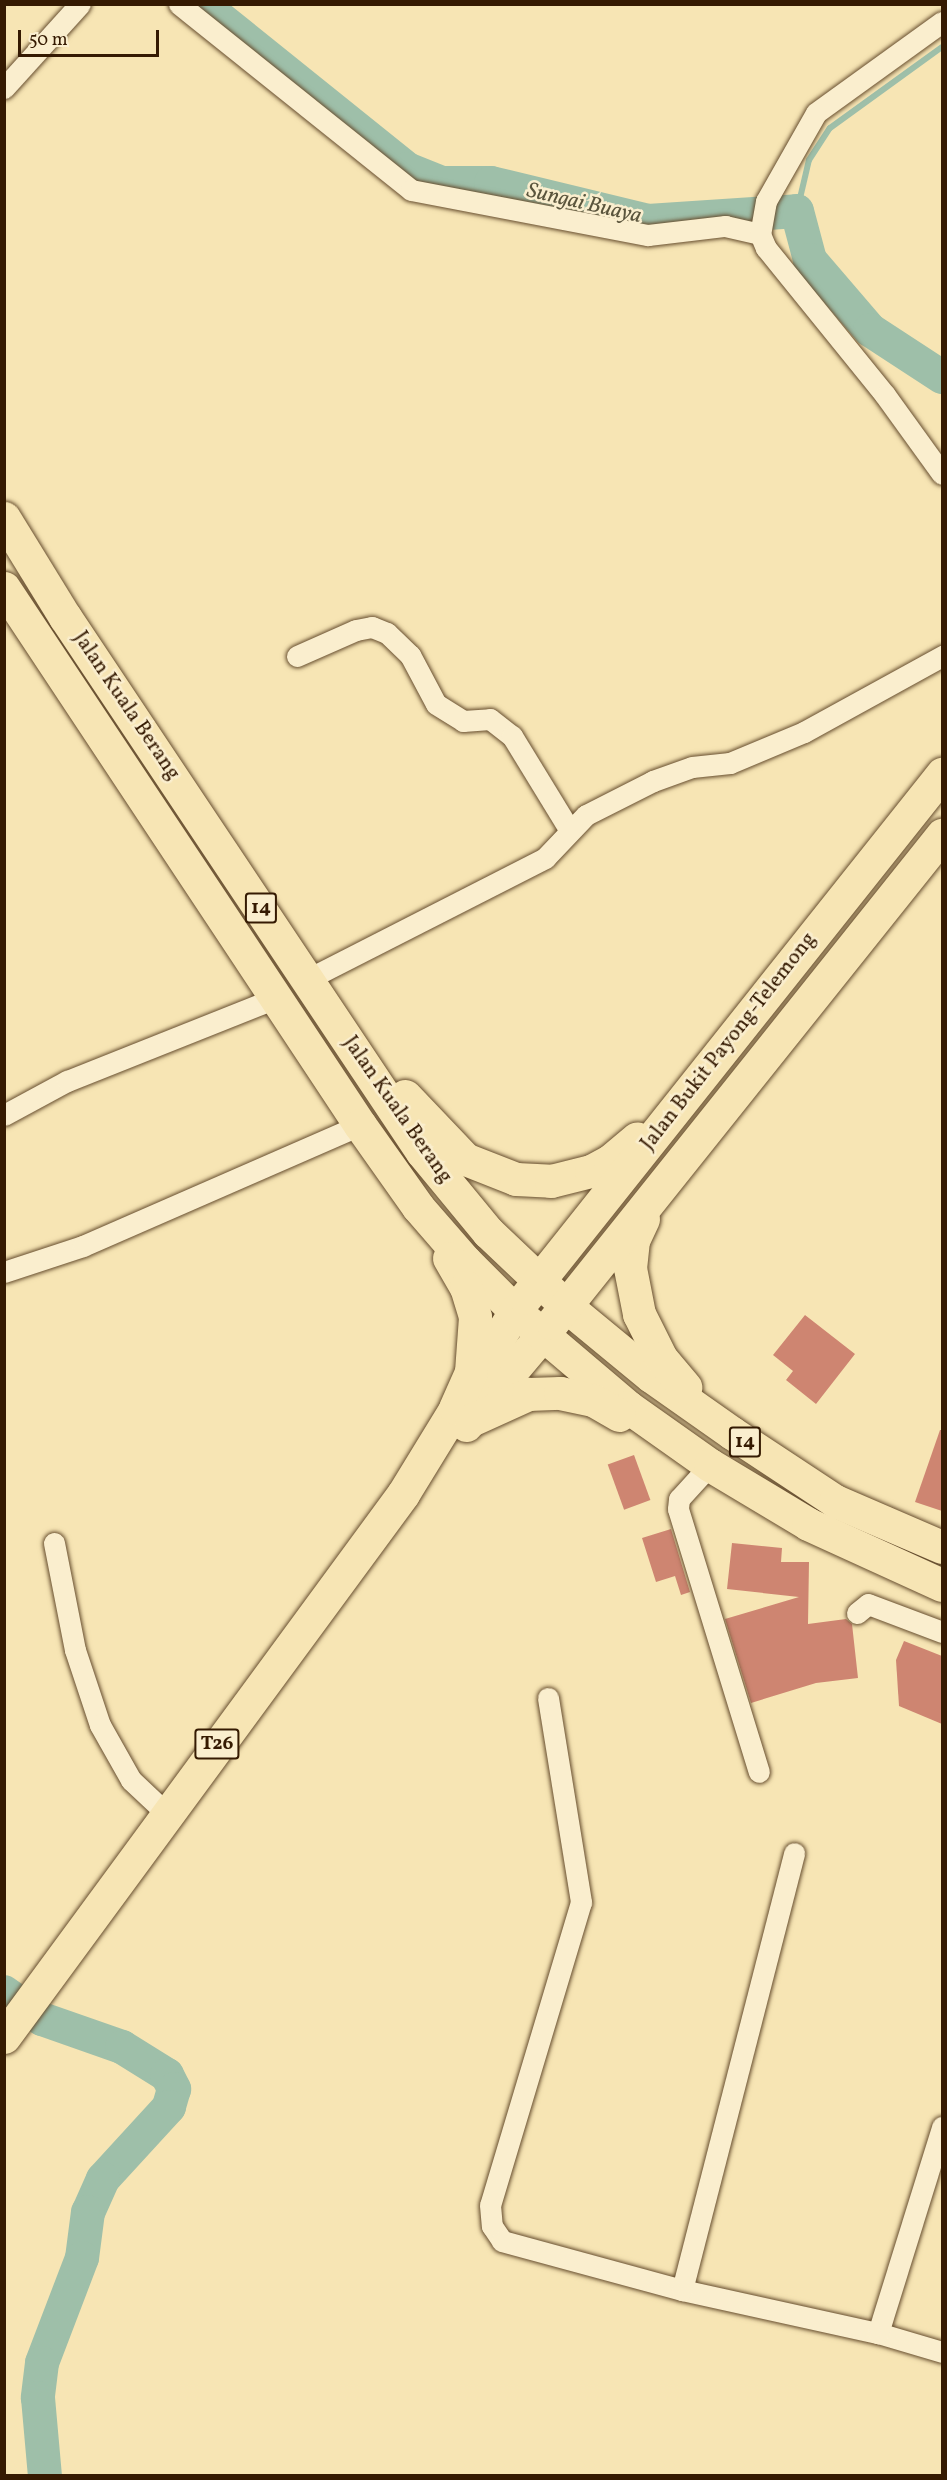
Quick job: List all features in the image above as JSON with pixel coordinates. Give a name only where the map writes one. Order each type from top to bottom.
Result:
[{"type":"main road","name":"Jalan Kuala Berang","points":[[4,518],[65,616],[422,1152],[489,1232],[538,1282],[566,1306],[651,1376],[732,1434],[835,1501],[942,1547]]},
{"type":"main road","name":"Jalan Kuala Berang","points":[[4,588],[278,997],[360,1125],[418,1207],[515,1311],[628,1407],[710,1465],[808,1524],[942,1585]]},
{"type":"main road","name":"Jalan Bukit Payong-Telemong","points":[[463,1414],[515,1311],[942,774]]},
{"type":"main road","name":"Jalan Bukit Payong-Telemong","points":[[463,1414],[542,1335],[566,1306],[942,835]]},
{"type":"main road","points":[[332,1018],[465,1159],[516,1179],[551,1181],[591,1172],[610,1161],[641,1134],[757,1007]]},
{"type":"main road","points":[[653,1198],[633,1240],[630,1268],[639,1314],[661,1358],[732,1434]]},
{"type":"main road","points":[[418,1207],[466,1287],[475,1317],[476,1347],[463,1414],[528,1394],[560,1393],[593,1400],[710,1465]]},
{"type":"main road","name":"T26","points":[[6,2035],[166,1813],[463,1414]]},
{"type":"street","points":[[4,88],[80,4]]},
{"type":"street","points":[[179,4],[411,190],[632,233],[665,234],[735,226],[760,228]]},
{"type":"street","points":[[942,22],[821,108],[766,201],[760,228],[766,248],[885,395],[942,474]]},
{"type":"street","points":[[297,656],[356,630],[372,627],[387,633],[410,655],[436,704],[463,721],[490,719],[512,736],[569,829]]},
{"type":"street","points":[[308,979],[544,858],[559,845],[569,829],[586,815],[653,781],[692,767],[730,764],[804,732],[942,656]]},
{"type":"street","points":[[4,1115],[67,1081],[278,997]]},
{"type":"street","points":[[4,1272],[83,1246],[360,1125]]},
{"type":"street","points":[[710,1465],[679,1499],[678,1509],[759,1772]]},
{"type":"street","points":[[54,1543],[75,1650],[100,1725],[131,1780],[166,1813]]},
{"type":"street","points":[[857,1613],[868,1604],[942,1632]]},
{"type":"street","points":[[548,1698],[581,1902],[490,2205],[492,2226],[502,2241],[682,2290],[878,2333],[942,2352]]},
{"type":"street","points":[[682,2290],[794,1853]]},
{"type":"street","points":[[878,2333],[941,2137]]},
{"type":"building","points":[[805,1315],[855,1354],[816,1404],[786,1380],[793,1371],[773,1355]]},
{"type":"building","points":[[940,1430],[942,1430],[942,1511],[915,1502]]},
{"type":"building","points":[[634,1455],[650,1500],[624,1510],[608,1465]]},
{"type":"building","points":[[671,1529],[690,1592],[681,1595],[675,1576],[656,1582],[642,1538]]},
{"type":"building","points":[[732,1543],[782,1548],[781,1562],[809,1562],[808,1624],[846,1619],[852,1624],[858,1678],[816,1683],[751,1703],[725,1619],[799,1597],[727,1589]]},
{"type":"building","points":[[904,1641],[942,1656],[942,1724],[899,1706],[896,1660]]},
{"type":"waterway","name":"Sungai Buaya","points":[[202,4],[407,169],[441,183],[491,183],[648,221],[797,211],[810,260],[870,330],[942,377]]},
{"type":"waterway","points":[[797,211],[809,160],[830,128],[942,47]]},
{"type":"waterway","points":[[4,1992],[42,2019],[122,2047],[167,2075],[174,2089],[169,2107],[103,2179],[88,2212],[82,2258],[42,2363],[38,2398],[45,2476]]}]
